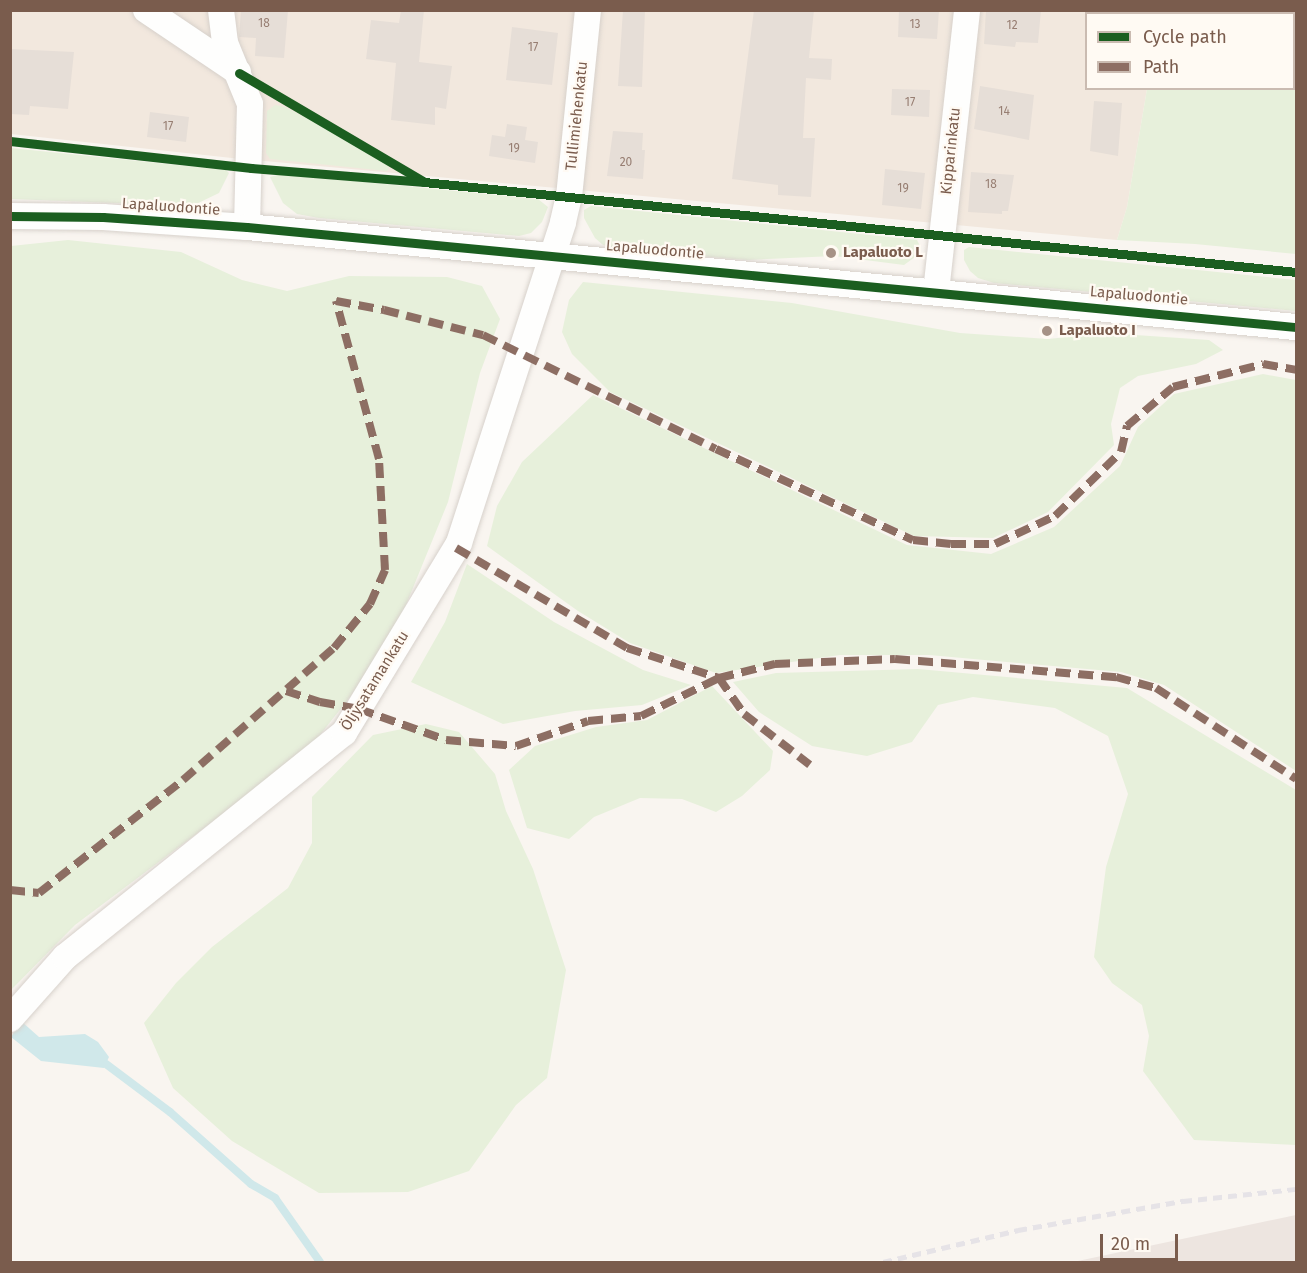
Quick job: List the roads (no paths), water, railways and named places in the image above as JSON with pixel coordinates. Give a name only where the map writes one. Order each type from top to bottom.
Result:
[{"type":"street","points":[[146,10],[239,73]]},
{"type":"street","points":[[221,10],[225,43],[250,104],[247,227]]},
{"type":"street","name":"Tullimiehenkatu","points":[[553,256],[568,197],[588,10]]},
{"type":"street","name":"Kipparinkatu","points":[[936,292],[967,10]]},
{"type":"street","name":"Lapaluodontie","points":[[10,216],[103,217],[247,227],[1296,327]]},
{"type":"street","name":"Öljysatamankatu","points":[[10,1019],[65,957],[344,733],[459,543],[553,256]]},
{"type":"water","points":[[21,1021],[39,1037],[85,1034],[98,1042],[109,1057],[104,1068],[41,1061],[11,1037]]},
{"type":"waterway","points":[[106,1064],[170,1112],[251,1184],[275,1198],[320,1262]]},
{"type":"railway","points":[[883,1262],[1018,1230],[1183,1201],[1296,1189]]},
{"type":"place","name":"Lapaluoto L","points":[[831,253]]},
{"type":"place","name":"Lapaluoto I","points":[[1047,331]]}]
